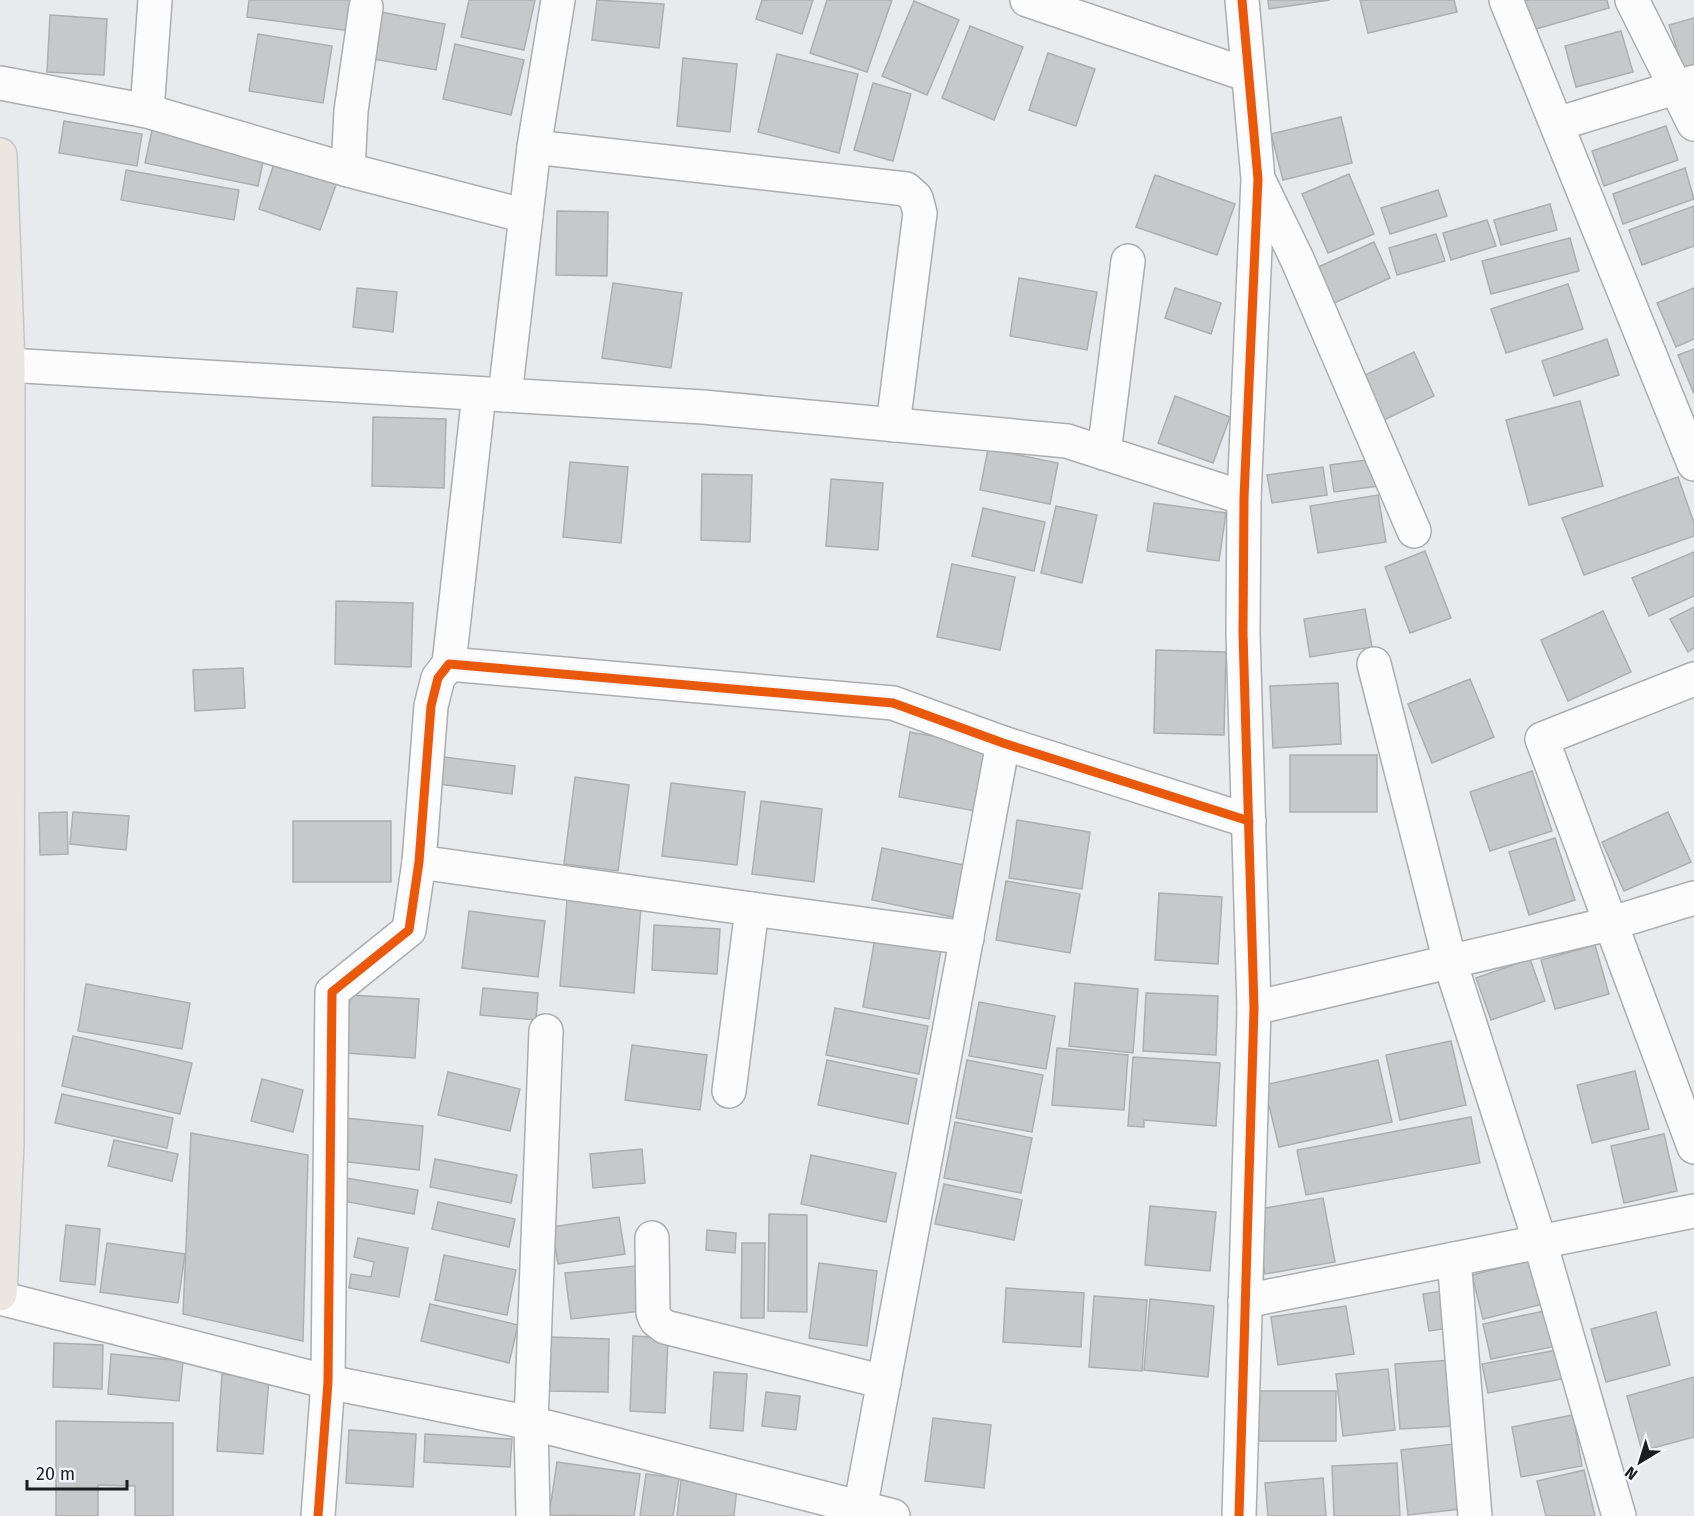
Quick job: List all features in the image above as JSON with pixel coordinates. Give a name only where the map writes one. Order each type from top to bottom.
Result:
[{"type":"highway","points":[[0,155],[8,365],[7,1144],[0,1294]]},
{"type":"street","points":[[147,111],[155,0]]},
{"type":"street","points":[[318,1516],[328,1382],[332,992],[409,930],[419,862],[431,706],[438,678],[449,664],[492,394],[526,216],[534,147],[558,0]]},
{"type":"street","points":[[1027,0],[1059,5],[1248,75]]},
{"type":"street","points":[[1239,1516],[1254,1008],[1243,633],[1244,498],[1258,179],[1242,0]]},
{"type":"street","points":[[1506,0],[1694,464]]},
{"type":"street","points":[[1632,0],[1685,85],[1694,123]]},
{"type":"street","points":[[348,170],[351,111],[366,8]]},
{"type":"street","points":[[0,83],[147,111],[348,170],[526,216]]},
{"type":"street","points":[[1557,124],[1685,85]]},
{"type":"street","points":[[534,147],[906,189],[916,198],[920,213],[894,425]]},
{"type":"street","points":[[1258,179],[1297,259],[1414,531]]},
{"type":"street","points":[[1104,453],[1128,261]]},
{"type":"street","points":[[8,365],[703,406],[1067,441],[1244,498]]},
{"type":"street","points":[[449,664],[893,702],[1003,743],[1249,821]]},
{"type":"street","points":[[1374,664],[1450,962],[1540,1242],[1619,1516]]},
{"type":"street","points":[[1694,679],[1542,739],[1609,924],[1694,1147]]},
{"type":"street","points":[[860,1509],[1003,743]]},
{"type":"street","points":[[419,862],[967,938]]},
{"type":"street","points":[[1254,1008],[1609,924],[1694,898]]},
{"type":"street","points":[[729,1091],[752,909]]},
{"type":"street","points":[[533,1516],[531,1424],[546,1031]]},
{"type":"street","points":[[1245,1301],[1694,1211]]},
{"type":"street","points":[[652,1238],[653,1313],[656,1320],[665,1327],[884,1382]]},
{"type":"street","points":[[1454,1259],[1475,1516]]},
{"type":"street","points":[[0,1299],[328,1382],[531,1424],[893,1516]]},
{"type":"building","points":[[249,0],[354,0],[350,31],[247,17]]},
{"type":"building","points":[[469,0],[535,0],[524,50],[461,37]]},
{"type":"building","points":[[597,0],[664,4],[659,48],[592,40]]},
{"type":"building","points":[[762,0],[813,0],[802,34],[756,19]]},
{"type":"building","points":[[827,0],[892,0],[867,72],[810,53]]},
{"type":"building","points":[[1268,0],[1330,0],[1269,9]]},
{"type":"building","points":[[1360,0],[1454,0],[1457,12],[1368,33]]},
{"type":"building","points":[[1520,0],[1607,0],[1609,8],[1529,31]]},
{"type":"building","points":[[914,1],[959,20],[927,95],[882,76]]},
{"type":"building","points":[[375,11],[445,24],[436,70],[367,58]]},
{"type":"building","points":[[50,15],[107,19],[104,75],[47,72]]},
{"type":"building","points":[[1694,18],[1694,68],[1684,71],[1669,25]]},
{"type":"building","points":[[970,26],[1023,47],[994,120],[942,98]]},
{"type":"building","points":[[1621,31],[1633,72],[1576,87],[1565,46]]},
{"type":"building","points":[[258,34],[332,46],[323,103],[249,91]]},
{"type":"building","points":[[455,44],[524,60],[511,115],[443,99]]},
{"type":"building","points":[[1048,53],[1095,69],[1076,126],[1029,110]]},
{"type":"building","points":[[777,54],[858,74],[839,153],[758,132]]},
{"type":"building","points":[[683,58],[737,64],[730,132],[677,126]]},
{"type":"building","points":[[873,83],[911,94],[893,161],[854,150]]},
{"type":"building","points":[[1341,117],[1352,163],[1283,180],[1271,134]]},
{"type":"building","points":[[64,121],[142,134],[137,166],[59,153]]},
{"type":"building","points":[[1666,126],[1678,160],[1604,186],[1592,151]]},
{"type":"building","points":[[152,130],[265,152],[258,186],[145,163]]},
{"type":"building","points":[[275,161],[337,182],[320,230],[259,209]]},
{"type":"building","points":[[1685,168],[1694,199],[1623,224],[1613,194]]},
{"type":"building","points":[[126,170],[239,190],[234,220],[121,200]]},
{"type":"building","points":[[1349,174],[1374,234],[1328,253],[1302,194]]},
{"type":"building","points":[[1155,175],[1235,204],[1217,255],[1136,227]]},
{"type":"building","points":[[1438,190],[1447,216],[1390,234],[1381,208]]},
{"type":"building","points":[[1550,204],[1557,230],[1501,245],[1494,220]]},
{"type":"building","points":[[1694,206],[1694,246],[1642,265],[1629,230]]},
{"type":"building","points":[[557,211],[608,212],[607,276],[556,275]]},
{"type":"building","points":[[1487,220],[1496,246],[1451,260],[1443,233]]},
{"type":"building","points":[[1436,234],[1445,261],[1397,275],[1389,248]]},
{"type":"building","points":[[1570,238],[1579,271],[1491,294],[1482,261]]},
{"type":"building","points":[[1374,242],[1390,278],[1332,304],[1316,268]]},
{"type":"building","points":[[1019,278],[1097,292],[1087,350],[1010,336]]},
{"type":"building","points":[[613,283],[682,293],[671,368],[602,358]]},
{"type":"building","points":[[1568,284],[1583,329],[1506,353],[1491,309]]},
{"type":"building","points":[[357,288],[397,292],[393,332],[353,327]]},
{"type":"building","points":[[1175,288],[1221,303],[1211,334],[1165,318]]},
{"type":"building","points":[[1694,288],[1694,339],[1676,347],[1657,303]]},
{"type":"building","points":[[1607,339],[1619,375],[1554,396],[1542,361]]},
{"type":"building","points":[[1694,349],[1694,394],[1678,355]]},
{"type":"building","points":[[1414,352],[1434,396],[1384,420],[1363,376]]},
{"type":"building","points":[[1175,396],[1230,417],[1213,463],[1158,443]]},
{"type":"building","points":[[1580,401],[1603,486],[1529,505],[1506,420]]},
{"type":"building","points":[[373,417],[446,419],[444,488],[372,486]]},
{"type":"building","points":[[988,449],[1058,463],[1050,504],[980,490]]},
{"type":"building","points":[[1374,459],[1378,486],[1334,492],[1330,465]]},
{"type":"building","points":[[570,462],[628,467],[621,543],[563,537]]},
{"type":"building","points":[[1323,467],[1327,495],[1272,503],[1267,475]]},
{"type":"building","points":[[702,474],[752,475],[750,542],[701,540]]},
{"type":"building","points":[[1678,477],[1694,523],[1694,536],[1584,575],[1562,518]]},
{"type":"building","points":[[831,479],[883,483],[878,550],[826,546]]},
{"type":"building","points":[[1378,495],[1386,542],[1318,553],[1310,506]]},
{"type":"building","points":[[1154,503],[1226,513],[1219,561],[1147,551]]},
{"type":"building","points":[[1056,506],[1097,515],[1082,583],[1041,573]]},
{"type":"building","points":[[983,508],[1045,522],[1034,571],[972,556]]},
{"type":"building","points":[[1425,551],[1451,618],[1410,633],[1385,567]]},
{"type":"building","points":[[1694,552],[1694,596],[1649,616],[1632,578]]},
{"type":"building","points":[[952,564],[1015,577],[1000,650],[937,637]]},
{"type":"building","points":[[336,601],[413,603],[411,667],[335,664]]},
{"type":"building","points":[[1694,607],[1694,648],[1688,652],[1670,619]]},
{"type":"building","points":[[1365,609],[1372,647],[1310,657],[1304,619]]},
{"type":"building","points":[[1603,611],[1631,672],[1568,701],[1541,640]]},
{"type":"building","points":[[1156,650],[1226,652],[1224,735],[1154,733]]},
{"type":"building","points":[[243,668],[245,708],[195,711],[193,670]]},
{"type":"building","points":[[1470,679],[1494,737],[1432,763],[1408,704]]},
{"type":"building","points":[[1338,683],[1341,744],[1273,748],[1270,686]]},
{"type":"building","points":[[910,732],[987,746],[975,811],[899,797]]},
{"type":"building","points":[[1290,755],[1377,755],[1377,812],[1290,812]]},
{"type":"building","points":[[444,757],[515,766],[512,794],[440,784]]},
{"type":"building","points":[[1532,771],[1552,831],[1490,851],[1470,792]]},
{"type":"building","points":[[575,777],[629,785],[618,871],[564,864]]},
{"type":"building","points":[[671,783],[745,792],[737,865],[662,856]]},
{"type":"building","points":[[761,801],[822,809],[814,882],[752,874]]},
{"type":"building","points":[[67,812],[68,854],[40,855],[39,813]]},
{"type":"building","points":[[73,812],[129,816],[126,850],[70,844]]},
{"type":"building","points":[[1668,812],[1691,862],[1624,891],[1602,842]]},
{"type":"building","points":[[1017,820],[1090,832],[1082,889],[1009,878]]},
{"type":"building","points":[[293,821],[391,821],[391,882],[293,882]]},
{"type":"building","points":[[1555,838],[1575,900],[1529,915],[1509,852]]},
{"type":"building","points":[[882,848],[964,865],[953,917],[872,900]]},
{"type":"building","points":[[1006,881],[1080,894],[1070,953],[996,940]]},
{"type":"building","points":[[1159,893],[1222,897],[1218,964],[1155,960]]},
{"type":"building","points":[[567,900],[641,907],[634,993],[560,986]]},
{"type":"building","points":[[469,911],[545,921],[538,977],[462,968]]},
{"type":"building","points":[[654,925],[720,929],[717,974],[652,970]]},
{"type":"building","points":[[876,932],[942,944],[929,1019],[863,1007]]},
{"type":"building","points":[[1595,945],[1609,994],[1555,1009],[1541,960]]},
{"type":"building","points":[[1530,959],[1545,1001],[1491,1020],[1476,978]]},
{"type":"building","points":[[1075,983],[1138,989],[1133,1053],[1069,1046]]},
{"type":"building","points":[[86,984],[190,1003],[182,1049],[78,1031]]},
{"type":"building","points":[[483,988],[538,993],[536,1020],[480,1015]]},
{"type":"building","points":[[1146,993],[1218,996],[1216,1055],[1143,1051]]},
{"type":"building","points":[[350,995],[419,999],[415,1058],[346,1053]]},
{"type":"building","points":[[979,1002],[1055,1016],[1046,1069],[969,1056]]},
{"type":"building","points":[[835,1008],[928,1026],[919,1074],[826,1055]]},
{"type":"building","points":[[73,1036],[192,1063],[180,1114],[62,1086]]},
{"type":"building","points":[[1451,1041],[1466,1105],[1400,1120],[1386,1055]]},
{"type":"building","points":[[632,1045],[707,1055],[700,1110],[625,1100]]},
{"type":"building","points":[[1057,1048],[1128,1055],[1124,1110],[1052,1105]]},
{"type":"building","points":[[1133,1057],[1220,1063],[1216,1126],[1144,1120],[1144,1127],[1128,1126]]},
{"type":"building","points":[[827,1060],[917,1079],[908,1124],[818,1105]]},
{"type":"building","points":[[967,1060],[1043,1075],[1032,1132],[956,1118]]},
{"type":"building","points":[[1378,1060],[1392,1122],[1279,1147],[1264,1085]]},
{"type":"building","points":[[1635,1071],[1649,1129],[1592,1143],[1577,1085]]},
{"type":"building","points":[[448,1072],[520,1089],[510,1131],[438,1115]]},
{"type":"building","points":[[262,1079],[303,1090],[293,1132],[251,1121]]},
{"type":"building","points":[[62,1094],[173,1118],[167,1148],[55,1123]]},
{"type":"building","points":[[1471,1117],[1480,1163],[1306,1195],[1297,1150]]},
{"type":"building","points":[[345,1118],[423,1126],[419,1170],[340,1161]]},
{"type":"building","points":[[955,1122],[1032,1138],[1021,1193],[944,1178]]},
{"type":"building","points":[[191,1133],[308,1155],[303,1341],[183,1314]]},
{"type":"building","points":[[1664,1134],[1677,1191],[1624,1203],[1611,1146]]},
{"type":"building","points":[[114,1140],[178,1154],[172,1181],[108,1166]]},
{"type":"building","points":[[642,1149],[645,1183],[593,1188],[590,1154]]},
{"type":"building","points":[[811,1155],[896,1173],[886,1222],[801,1204]]},
{"type":"building","points":[[435,1159],[517,1175],[511,1203],[430,1187]]},
{"type":"building","points":[[346,1178],[418,1190],[414,1214],[343,1201]]},
{"type":"building","points":[[944,1184],[1022,1200],[1014,1240],[935,1224]]},
{"type":"building","points":[[1323,1198],[1335,1262],[1265,1274],[1254,1210]]},
{"type":"building","points":[[438,1202],[515,1219],[509,1247],[432,1229]]},
{"type":"building","points":[[1150,1206],[1216,1212],[1210,1271],[1145,1265]]},
{"type":"building","points":[[769,1214],[807,1215],[807,1312],[768,1311]]},
{"type":"building","points":[[619,1217],[625,1254],[558,1264],[552,1227]]},
{"type":"building","points":[[66,1225],[100,1229],[95,1285],[60,1281]]},
{"type":"building","points":[[707,1230],[736,1233],[735,1253],[706,1250]]},
{"type":"building","points":[[358,1238],[408,1248],[399,1297],[349,1288],[351,1274],[371,1277],[374,1262],[354,1257]]},
{"type":"building","points":[[107,1243],[185,1254],[178,1303],[100,1292]]},
{"type":"building","points":[[742,1243],[765,1243],[764,1318],[741,1318]]},
{"type":"building","points":[[444,1255],[516,1270],[507,1315],[435,1300]]},
{"type":"building","points":[[1536,1259],[1547,1303],[1483,1319],[1472,1275]]},
{"type":"building","points":[[819,1263],[877,1271],[867,1346],[809,1338]]},
{"type":"building","points":[[636,1266],[641,1311],[571,1319],[565,1273]]},
{"type":"building","points":[[1006,1288],[1084,1293],[1081,1347],[1003,1342]]},
{"type":"building","points":[[1442,1291],[1449,1328],[1429,1331],[1423,1294]]},
{"type":"building","points":[[1094,1296],[1147,1300],[1142,1371],[1089,1367]]},
{"type":"building","points":[[1150,1299],[1214,1306],[1208,1377],[1144,1370]]},
{"type":"building","points":[[430,1304],[518,1325],[509,1363],[421,1341]]},
{"type":"building","points":[[1346,1306],[1354,1354],[1278,1365],[1271,1317]]},
{"type":"building","points":[[1549,1310],[1557,1346],[1491,1359],[1483,1324]]},
{"type":"building","points":[[1656,1312],[1670,1365],[1606,1382],[1591,1329]]},
{"type":"building","points":[[633,1336],[668,1338],[665,1413],[630,1411]]},
{"type":"building","points":[[551,1337],[609,1339],[608,1392],[549,1391]]},
{"type":"building","points":[[54,1343],[103,1345],[102,1389],[53,1387]]},
{"type":"building","points":[[1557,1350],[1562,1379],[1488,1393],[1482,1364]]},
{"type":"building","points":[[111,1354],[183,1361],[179,1401],[108,1394]]},
{"type":"building","points":[[1452,1360],[1457,1426],[1400,1429],[1395,1364]]},
{"type":"building","points":[[1388,1369],[1395,1430],[1343,1436],[1336,1374]]},
{"type":"building","points":[[714,1372],[747,1374],[743,1431],[710,1428]]},
{"type":"building","points":[[222,1374],[269,1378],[263,1454],[217,1451]]},
{"type":"building","points":[[1694,1377],[1694,1437],[1642,1451],[1627,1396]]},
{"type":"building","points":[[1256,1391],[1336,1391],[1336,1441],[1257,1441]]},
{"type":"building","points":[[766,1392],[800,1396],[796,1430],[762,1426]]},
{"type":"building","points":[[1573,1415],[1582,1466],[1521,1477],[1512,1427]]},
{"type":"building","points":[[933,1418],[991,1425],[984,1488],[925,1481]]},
{"type":"building","points":[[56,1421],[173,1423],[173,1516],[135,1516],[135,1486],[98,1485],[98,1516],[56,1516]]},
{"type":"building","points":[[349,1430],[416,1434],[413,1487],[346,1483]]},
{"type":"building","points":[[425,1434],[512,1439],[510,1467],[424,1462]]},
{"type":"building","points":[[1454,1444],[1461,1509],[1408,1515],[1401,1450]]},
{"type":"building","points":[[557,1462],[640,1474],[634,1516],[549,1515]]},
{"type":"building","points":[[1397,1463],[1400,1516],[1334,1516],[1332,1466]]},
{"type":"building","points":[[1584,1470],[1595,1516],[1546,1516],[1537,1481]]},
{"type":"building","points":[[646,1474],[679,1478],[673,1516],[640,1516]]},
{"type":"building","points":[[1323,1478],[1326,1516],[1268,1516],[1265,1483]]},
{"type":"building","points":[[681,1480],[737,1487],[734,1516],[677,1516]]},
{"type":"cycle path","points":[[1239,1516],[1254,1008],[1243,633],[1244,498],[1258,179],[1242,0]]},
{"type":"cycle path","points":[[318,1516],[328,1382],[332,992],[409,930],[419,862],[431,706],[438,678],[449,664],[893,703],[1003,743],[1249,821]]}]
